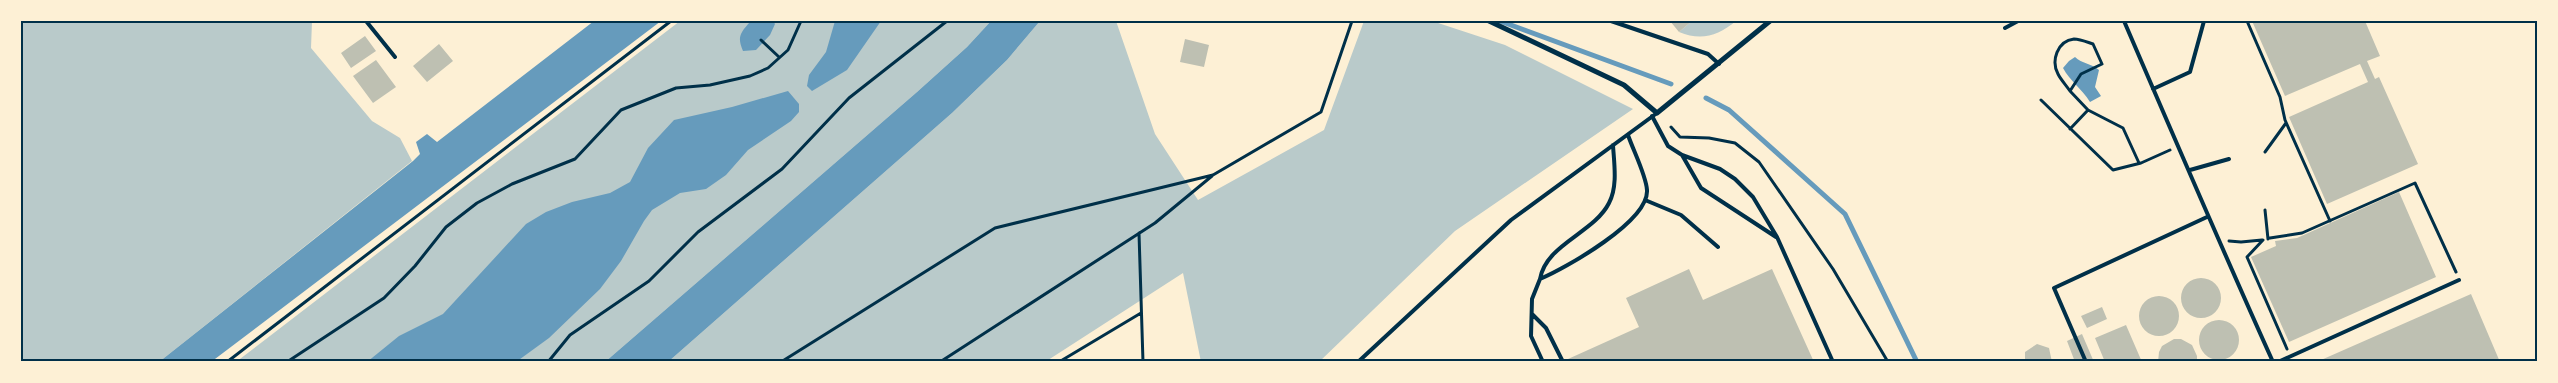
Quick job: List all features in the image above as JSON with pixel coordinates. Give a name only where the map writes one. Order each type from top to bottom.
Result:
[{"type":"street","points":[[1489,21],[1624,85],[1654,115],[1770,21]]},
{"type":"lane","points":[[366,21],[395,57]]},
{"type":"lane","points":[[1611,21],[1708,54],[1718,64]]},
{"type":"lane","points":[[2005,28],[2018,21]]},
{"type":"lane","points":[[2124,21],[2190,170],[2218,240],[2273,362]]},
{"type":"lane","points":[[2153,89],[2190,72],[2204,21]]},
{"type":"lane","points":[[1358,362],[1511,220],[1654,115],[1663,140],[1682,155],[1720,169],[1740,183],[1753,197],[1777,237],[1834,362]]},
{"type":"lane","points":[[1540,279],[1566,268],[1620,229],[1636,214],[1645,200],[1646,184],[1628,135]]},
{"type":"lane","points":[[1543,362],[1531,336],[1535,288],[1540,279],[1542,269],[1554,255],[1604,212],[1610,202],[1614,190],[1613,145]]},
{"type":"lane","points":[[1682,155],[1701,188],[1777,237]]},
{"type":"lane","points":[[2190,170],[2230,159]]},
{"type":"lane","points":[[1645,200],[1681,214],[1718,247]]},
{"type":"lane","points":[[2086,362],[2054,288],[2208,217]]},
{"type":"lane","points":[[2278,362],[2459,280]]},
{"type":"lane","points":[[1532,314],[1546,328],[1563,362]]},
{"type":"path","points":[[227,362],[671,21]]},
{"type":"path","points":[[287,362],[384,298],[415,266],[446,227],[477,203],[512,184],[575,159],[621,110],[676,88],[710,85],[750,76],[768,68],[788,50],[801,21]]},
{"type":"path","points":[[548,362],[570,335],[649,281],[698,232],[782,169],[849,98],[947,21]]},
{"type":"path","points":[[940,362],[1139,233],[1213,175],[1321,112],[1352,21]]},
{"type":"path","points":[[2247,21],[2280,97],[2286,122],[2330,221]]},
{"type":"path","points":[[2070,91],[2081,74],[2102,64],[2093,44],[2075,39],[2065,42],[2057,51],[2055,64],[2058,74],[2070,91],[2088,110],[2123,128],[2139,163]]},
{"type":"path","points":[[761,40],[780,58]]},
{"type":"path","points":[[2041,100],[2113,170],[2139,163],[2171,149]]},
{"type":"path","points":[[2070,129],[2088,110]]},
{"type":"path","points":[[1654,115],[1680,137],[1709,138],[1735,144],[1759,162],[1833,269],[1888,362]]},
{"type":"path","points":[[2265,152],[2286,122]]},
{"type":"path","points":[[780,362],[995,228],[1213,175]]},
{"type":"path","points":[[2218,240],[2241,242],[2302,233],[2415,182],[2459,280]]},
{"type":"path","points":[[2265,210],[2270,238]]},
{"type":"path","points":[[1139,233],[1143,362]]},
{"type":"path","points":[[2263,240],[2247,257],[2290,356]]},
{"type":"path","points":[[1059,362],[1141,313]]},
{"type":"shaded area","points":[[21,21],[312,21],[311,48],[372,121],[400,138],[412,161],[159,362],[21,362]]},
{"type":"shaded area","points":[[680,21],[991,21],[967,47],[917,92],[605,362],[236,362]]},
{"type":"shaded area","points":[[1040,21],[1116,21],[1155,134],[1198,200],[1324,130],[1364,21],[1432,21],[1505,45],[1633,109],[1455,231],[1319,362],[1201,362],[1183,273],[1045,362],[668,362],[952,113],[1007,60]]},
{"type":"shaded area","points":[[1692,21],[1736,21],[1723,30],[1709,36],[1687,35],[1679,32]]},
{"type":"water","points":[[594,21],[661,21],[211,362],[159,362],[413,161],[420,154],[416,142],[427,134],[437,142]]},
{"type":"water","points":[[773,21],[775,24],[770,35],[756,50],[743,51],[740,39],[744,29],[750,22]]},
{"type":"water","points":[[835,21],[881,21],[847,70],[812,91],[807,86],[809,75],[826,52]]},
{"type":"water","points":[[991,21],[1040,21],[1007,60],[952,113],[668,362],[605,362],[917,92],[967,47]]},
{"type":"water","points":[[2075,57],[2099,70],[2095,87],[2101,96],[2090,102],[2063,68]]},
{"type":"water","points":[[788,91],[799,104],[799,112],[791,121],[748,150],[726,175],[706,189],[680,193],[652,210],[621,261],[600,289],[549,338],[516,362],[367,362],[399,336],[443,314],[526,224],[546,212],[572,202],[610,193],[630,182],[648,148],[674,120],[732,107]]},
{"type":"building","points":[[1670,21],[1692,21],[1679,32]]},
{"type":"building","points":[[2252,21],[2365,21],[2380,56],[2367,61],[2375,79],[2379,77],[2418,164],[2327,204],[2289,117],[2368,82],[2360,64],[2285,96]]},
{"type":"building","points":[[365,36],[376,51],[351,68],[341,53]]},
{"type":"building","points":[[1185,39],[1209,45],[1204,67],[1180,62]]},
{"type":"building","points":[[439,44],[453,61],[427,82],[413,66]]},
{"type":"building","points":[[376,60],[396,87],[373,103],[353,76]]},
{"type":"building","points":[[2399,192],[2436,277],[2289,342],[2251,257],[2276,246],[2275,241],[2297,238]]},
{"type":"building","points":[[1689,269],[1703,300],[1772,269],[1814,362],[1569,362],[1568,359],[1639,327],[1626,298]]},
{"type":"building","points":[[2197,278],[2205,278],[2212,281],[2218,287],[2221,298],[2218,309],[2212,315],[2205,318],[2197,318],[2190,315],[2184,309],[2181,302],[2181,294],[2184,287],[2190,281]]},
{"type":"building","points":[[2471,294],[2500,362],[2321,360]]},
{"type":"building","points":[[2155,296],[2163,296],[2170,299],[2176,305],[2179,316],[2176,327],[2170,333],[2163,336],[2155,336],[2148,333],[2142,327],[2139,320],[2139,312],[2142,305],[2148,299]]},
{"type":"building","points":[[2102,307],[2107,319],[2087,328],[2081,316]]},
{"type":"building","points":[[2215,320],[2223,320],[2230,323],[2236,329],[2239,340],[2236,351],[2230,357],[2223,360],[2215,360],[2208,357],[2202,351],[2199,344],[2199,336],[2202,329],[2208,323]]},
{"type":"building","points":[[2126,325],[2142,362],[2105,362],[2095,338]]},
{"type":"building","points":[[2082,334],[2094,362],[2075,362],[2067,341]]},
{"type":"building","points":[[2174,339],[2181,339],[2192,345],[2197,356],[2197,362],[2158,362],[2162,346]]},
{"type":"building","points":[[2037,344],[2049,348],[2052,362],[2025,362],[2025,352]]},
{"type":"waterway","points":[[1500,21],[1671,84]]},
{"type":"waterway","points":[[1706,98],[1729,110],[1845,214],[1917,362]]}]
